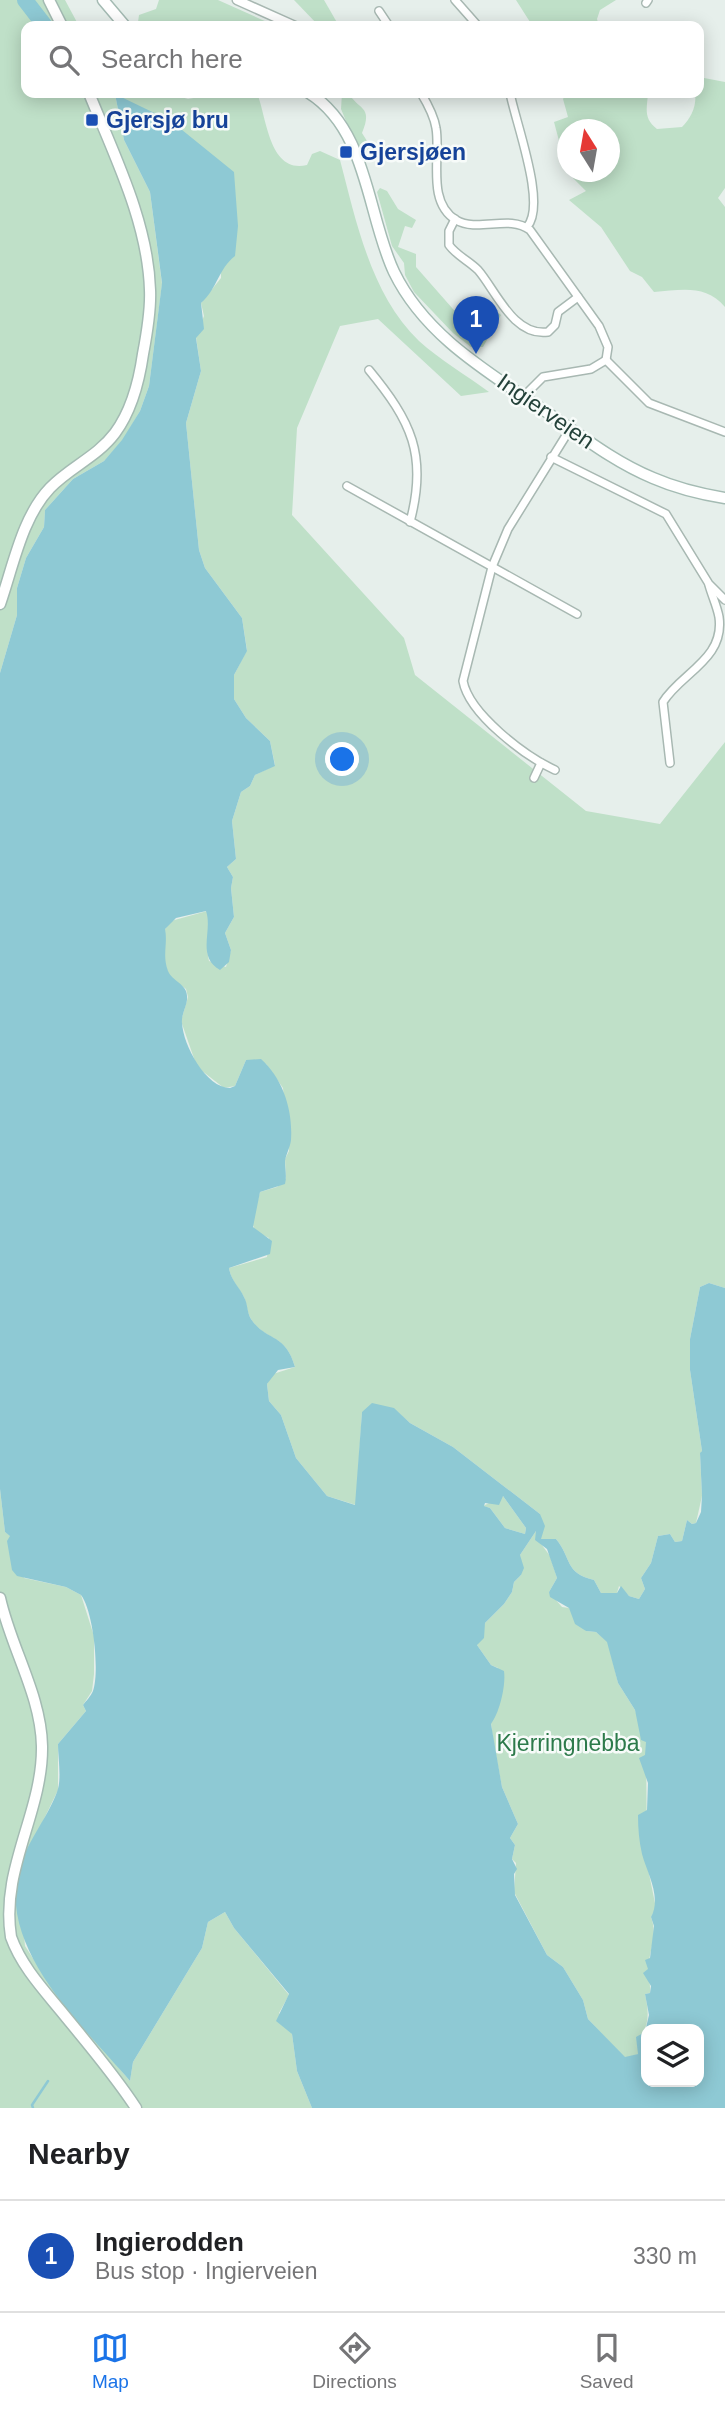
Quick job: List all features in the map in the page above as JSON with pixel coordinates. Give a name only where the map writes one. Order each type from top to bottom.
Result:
[{"type":"main road","points":[[49,0],[60,21]]},
{"type":"main road","points":[[103,0],[121,21]]},
{"type":"main road","points":[[0,604],[34,510],[55,483],[94,455],[113,435],[132,402],[141,364],[150,299],[145,255],[128,192],[91,98]]},
{"type":"main road","name":"Ingierveien","points":[[322,98],[351,144],[389,261],[412,302],[449,342],[617,460],[652,478],[685,490],[725,498]]},
{"type":"main road","points":[[0,1601],[37,1710],[42,1746],[38,1781],[6,1879],[7,1925],[25,1966],[136,2108]]},
{"type":"street","points":[[237,0],[284,21]]},
{"type":"street","points":[[455,0],[474,21]]},
{"type":"street","points":[[379,11],[386,21]]},
{"type":"street","points":[[423,98],[436,126],[440,200],[455,219],[473,225],[514,224],[527,227],[606,340],[609,351],[606,360],[591,369],[543,377],[524,397]]},
{"type":"street","points":[[511,98],[536,195],[535,214],[527,227]]},
{"type":"street","points":[[455,219],[449,231],[449,245],[476,269],[501,307],[517,320],[539,332],[548,332],[555,325],[558,312],[578,297]]},
{"type":"street","points":[[606,360],[649,403],[725,432]]},
{"type":"street","points":[[369,370],[402,411],[416,449],[418,486],[410,522]]},
{"type":"street","points":[[555,770],[541,763],[478,712],[465,690],[465,667],[492,567],[517,511],[570,429]]},
{"type":"street","points":[[551,457],[666,514],[709,584],[725,600]]},
{"type":"street","points":[[347,486],[578,614]]},
{"type":"street","points":[[670,764],[663,702],[708,656],[718,636],[718,613],[709,584]]},
{"type":"street","points":[[534,778],[541,763]]},
{"type":"green space","points":[[0,0],[65,0],[76,21],[21,21],[21,98],[116,98],[124,140],[150,192],[162,284],[149,386],[140,411],[123,440],[104,461],[73,479],[45,510],[44,527],[26,558],[17,588],[17,615],[0,673]]},
{"type":"green space","points":[[159,0],[218,0],[265,21],[138,21],[139,15],[156,9]]},
{"type":"green space","points":[[294,0],[324,0],[336,21],[314,21]]},
{"type":"green space","points":[[516,0],[616,0],[600,10],[598,21],[529,21]]},
{"type":"green space","points":[[704,78],[725,82],[725,188],[718,198],[725,207],[725,307],[710,295],[692,290],[654,292],[642,277],[630,271],[601,227],[569,200],[586,191],[577,182],[620,182],[620,119],[562,119],[568,117],[564,98],[648,98],[647,113],[657,129],[682,127],[693,112],[695,98],[704,98]]},
{"type":"green space","points":[[117,98],[258,98],[272,142],[285,161],[294,166],[307,165],[312,154],[320,151],[340,160],[367,256],[377,280],[402,323],[427,348],[489,392],[461,396],[378,319],[340,326],[297,428],[292,515],[404,638],[415,675],[586,811],[660,824],[725,742],[725,1288],[709,1283],[700,1287],[690,1339],[690,1370],[702,1451],[702,1496],[696,1523],[692,1524],[687,1520],[682,1541],[675,1542],[670,1534],[658,1536],[651,1563],[641,1578],[645,1589],[639,1599],[629,1596],[619,1586],[617,1593],[601,1593],[594,1580],[573,1569],[556,1539],[541,1539],[540,1514],[453,1447],[410,1423],[393,1408],[362,1412],[356,1505],[327,1496],[296,1458],[281,1415],[269,1401],[267,1384],[273,1374],[295,1367],[286,1348],[262,1331],[251,1319],[244,1297],[229,1268],[267,1257],[269,1238],[255,1231],[252,1222],[260,1192],[277,1187],[286,1178],[285,1159],[289,1151],[283,1088],[266,1064],[246,1060],[235,1086],[224,1088],[197,1067],[181,1021],[188,997],[186,989],[169,976],[164,961],[165,929],[171,921],[207,911],[209,961],[226,967],[231,950],[225,933],[234,917],[231,888],[233,877],[227,867],[236,859],[232,821],[241,792],[250,786],[255,775],[275,765],[270,741],[246,718],[234,699],[234,675],[247,650],[242,618],[205,568],[199,550],[186,423],[201,371],[196,337],[204,316],[201,303],[221,278],[221,267]]},
{"type":"green space","points":[[342,98],[352,98],[363,109],[366,117],[362,133],[367,141],[375,144],[376,151],[367,153],[358,150],[341,109]]},
{"type":"green space","points":[[380,188],[387,191],[398,209],[416,220],[412,228],[405,226],[398,247],[416,254],[416,267],[467,325],[479,305],[491,307],[501,315],[483,347],[471,347],[453,333],[414,292],[405,275],[404,263],[392,246],[377,192]]},
{"type":"green space","points":[[0,1489],[5,1532],[11,1536],[24,1578],[66,1587],[81,1595],[94,1636],[94,1674],[92,1691],[83,1705],[86,1711],[58,1744],[58,1790],[18,1873],[25,1946],[53,1989],[130,2081],[133,2062],[202,1948],[208,1922],[225,1912],[234,1928],[289,1995],[279,2013],[292,2034],[297,2071],[312,2108],[0,2108]]},
{"type":"green space","points":[[503,1496],[526,1528],[525,1534],[505,1528],[490,1508],[483,1506]]},
{"type":"green space","name":"Kjerringnebba","points":[[536,1531],[536,1537],[550,1556],[557,1578],[549,1592],[562,1607],[569,1608],[586,1631],[596,1632],[608,1642],[618,1683],[635,1710],[646,1741],[647,1864],[656,1908],[651,1917],[653,1937],[648,1970],[650,1993],[645,1994],[648,2013],[646,2024],[641,2024],[641,2036],[637,2041],[639,2054],[625,2058],[588,2019],[583,2000],[563,1967],[547,1955],[514,1892],[516,1863],[512,1859],[515,1845],[510,1838],[518,1824],[502,1787],[491,1723],[497,1708],[498,1668],[491,1665],[477,1645],[485,1623],[504,1604],[512,1592],[514,1582],[521,1575],[520,1555]]},
{"type":"water","points":[[116,98],[123,98],[171,121],[234,172],[238,226],[235,256],[201,303],[204,329],[196,338],[201,371],[186,423],[199,550],[205,568],[242,618],[247,651],[234,675],[234,699],[246,718],[270,741],[275,766],[255,775],[250,786],[241,792],[232,821],[236,859],[227,867],[233,877],[231,888],[234,917],[225,933],[231,950],[229,962],[220,970],[209,958],[206,911],[176,918],[165,929],[165,960],[168,971],[186,992],[183,1032],[197,1064],[213,1081],[230,1088],[235,1086],[246,1060],[261,1059],[281,1086],[288,1106],[291,1140],[285,1161],[285,1184],[260,1192],[253,1227],[272,1241],[270,1254],[229,1268],[251,1319],[263,1331],[281,1342],[295,1367],[278,1370],[267,1384],[269,1401],[281,1415],[296,1458],[327,1496],[355,1505],[362,1412],[372,1403],[394,1408],[410,1423],[453,1447],[540,1514],[545,1526],[541,1539],[556,1539],[573,1569],[594,1580],[601,1593],[617,1593],[621,1586],[629,1596],[639,1599],[645,1589],[641,1578],[651,1563],[658,1536],[670,1534],[675,1542],[682,1541],[687,1520],[692,1524],[696,1523],[701,1512],[702,1451],[690,1370],[690,1339],[700,1287],[709,1283],[725,1288],[725,2108],[312,2108],[297,2071],[292,2034],[276,2021],[289,1994],[234,1928],[225,1912],[208,1922],[202,1948],[133,2062],[130,2081],[50,1986],[33,1959],[21,1931],[16,1902],[21,1862],[57,1792],[60,1775],[58,1744],[86,1711],[83,1705],[93,1691],[96,1670],[92,1627],[81,1595],[66,1587],[17,1576],[12,1570],[7,1541],[10,1536],[5,1532],[0,1489],[0,673],[17,615],[17,588],[26,558],[44,527],[45,510],[73,479],[104,461],[122,440],[140,411],[149,386],[162,283],[150,192],[124,140]],"holes":[[[503,1496],[526,1528],[525,1534],[505,1528],[490,1508],[484,1506],[485,1503],[499,1505]],[[536,1531],[535,1540],[547,1549],[557,1578],[549,1592],[550,1597],[569,1608],[575,1624],[586,1631],[596,1632],[607,1642],[618,1683],[635,1710],[641,1740],[646,1742],[645,1755],[639,1758],[648,1783],[647,1810],[638,1815],[638,1820],[641,1849],[655,1901],[651,1917],[654,1926],[650,1958],[645,1960],[648,1969],[643,1973],[651,1986],[650,1993],[645,1994],[649,2015],[647,2024],[704,2024],[704,2087],[641,2087],[641,2034],[636,2037],[638,2054],[625,2057],[588,2019],[583,2000],[563,1967],[547,1955],[515,1895],[514,1874],[517,1869],[512,1859],[515,1845],[510,1838],[518,1824],[502,1787],[491,1724],[502,1698],[504,1671],[491,1665],[477,1645],[484,1638],[485,1623],[504,1604],[512,1592],[514,1582],[521,1575],[524,1568],[520,1555]]]},
{"type":"waterway","points":[[25,0],[41,21]]},
{"type":"waterway","points":[[33,2108],[32,2105],[48,2081]]},
{"type":"place","name":"Gjersjø bru","points":[[92,120]]},
{"type":"place","name":"Gjersjøen","points":[[346,152]]},
{"type":"place","name":"Ingierodden","points":[[476,354]]}]
